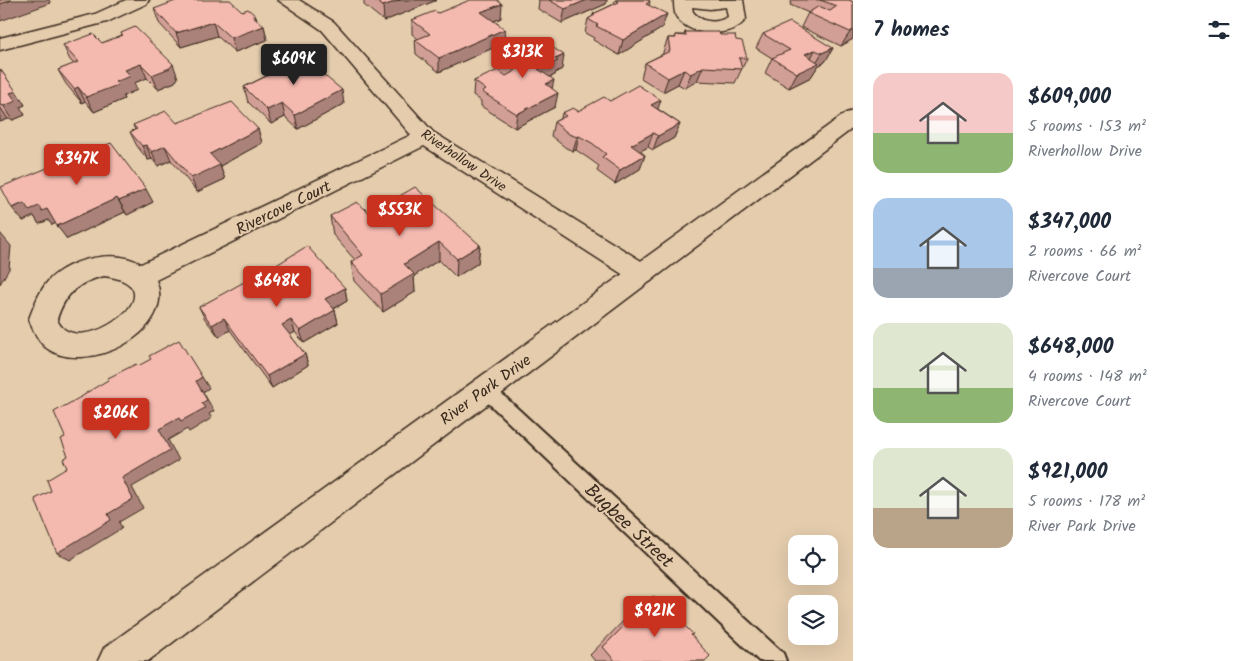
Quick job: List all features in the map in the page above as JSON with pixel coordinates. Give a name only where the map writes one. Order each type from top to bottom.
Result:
[{"type":"street","points":[[0,44],[101,18],[140,0]]},
{"type":"street","name":"Riverhollow Drive","points":[[287,0],[328,26],[425,137],[642,274]]},
{"type":"street","points":[[685,0],[684,14],[693,23],[730,26],[737,19],[734,0]]},
{"type":"street","name":"River Park Drive","points":[[117,661],[853,118]]},
{"type":"street","name":"Rivercove Court","points":[[140,276],[425,137]]},
{"type":"lane","name":"Bugbee Street","points":[[485,389],[775,661]]},
{"type":"building","points":[[0,0],[12,0],[0,4]]},
{"type":"building","points":[[178,0],[230,0],[242,11],[248,9],[256,16],[253,17],[264,26],[231,38],[213,22],[176,33],[154,9]]},
{"type":"building","points":[[374,0],[400,0],[383,6]]},
{"type":"building","points":[[470,0],[497,0],[502,4],[481,12],[505,29],[439,58],[415,40],[430,34],[412,20],[435,11],[438,13]]},
{"type":"building","points":[[549,0],[587,0],[565,9]]},
{"type":"building","points":[[616,0],[648,0],[650,1],[646,4],[667,14],[623,40],[596,26],[598,25],[588,19],[595,15],[593,14],[619,2]]},
{"type":"building","points":[[820,0],[849,0],[853,2],[853,30],[850,32],[808,13],[819,6],[830,11],[837,6]]},
{"type":"building","points":[[790,22],[833,48],[822,53],[815,50],[805,54],[819,63],[797,73],[772,58],[790,50],[763,34]]},
{"type":"building","points":[[135,27],[173,64],[170,68],[152,75],[141,64],[125,70],[131,76],[115,82],[118,85],[86,97],[78,87],[74,89],[58,70],[78,62],[63,45],[93,34],[102,43],[123,35],[121,33]]},
{"type":"building","points":[[685,32],[719,32],[720,35],[735,35],[736,40],[742,41],[747,58],[739,58],[742,69],[703,67],[691,74],[684,70],[668,78],[645,63],[670,51],[668,38],[676,38],[675,35],[686,36]]},
{"type":"building","points":[[543,41],[564,55],[555,59],[558,61],[538,69],[554,80],[546,84],[558,93],[517,114],[482,92],[486,90],[474,81],[498,70],[506,76],[515,71],[500,61]]},
{"type":"building","points":[[311,54],[322,63],[314,67],[342,90],[295,115],[282,103],[267,110],[244,87],[273,73],[269,69],[294,58],[297,60]]},
{"type":"building","points":[[0,69],[16,91],[10,93],[16,101],[4,106],[0,105]]},
{"type":"building","points":[[638,85],[661,100],[651,105],[680,124],[658,136],[653,133],[631,145],[645,155],[620,170],[602,157],[606,154],[592,143],[579,136],[569,134],[554,122],[566,116],[562,113],[573,108],[578,111],[604,97],[610,101]]},
{"type":"building","points":[[232,102],[258,129],[210,154],[220,165],[191,178],[165,146],[152,152],[146,145],[142,146],[130,132],[137,129],[133,125],[166,111],[177,123]]},
{"type":"building","points":[[111,143],[146,189],[119,201],[117,198],[57,226],[47,209],[42,211],[39,206],[29,210],[24,203],[12,208],[1,187],[57,164],[63,173],[90,161],[84,154]]},
{"type":"building","points":[[415,187],[480,245],[457,259],[439,242],[404,264],[414,274],[381,294],[351,262],[363,255],[330,216],[357,202],[374,217],[390,208],[386,204]]},
{"type":"building","points":[[307,246],[345,288],[325,299],[335,310],[300,331],[291,320],[282,325],[305,354],[267,376],[224,318],[212,325],[199,307],[253,277],[254,279]]},
{"type":"building","points":[[179,340],[202,377],[196,381],[207,400],[202,403],[205,408],[181,421],[179,418],[159,429],[170,450],[122,478],[133,499],[108,514],[111,520],[57,553],[35,499],[51,491],[47,480],[67,468],[63,459],[68,456],[61,439],[65,437],[54,412],[86,394],[108,380],[108,378],[136,364],[138,366],[151,359],[149,356]]},
{"type":"building","points":[[654,596],[693,634],[691,635],[710,656],[705,661],[615,661],[603,647]]}]
